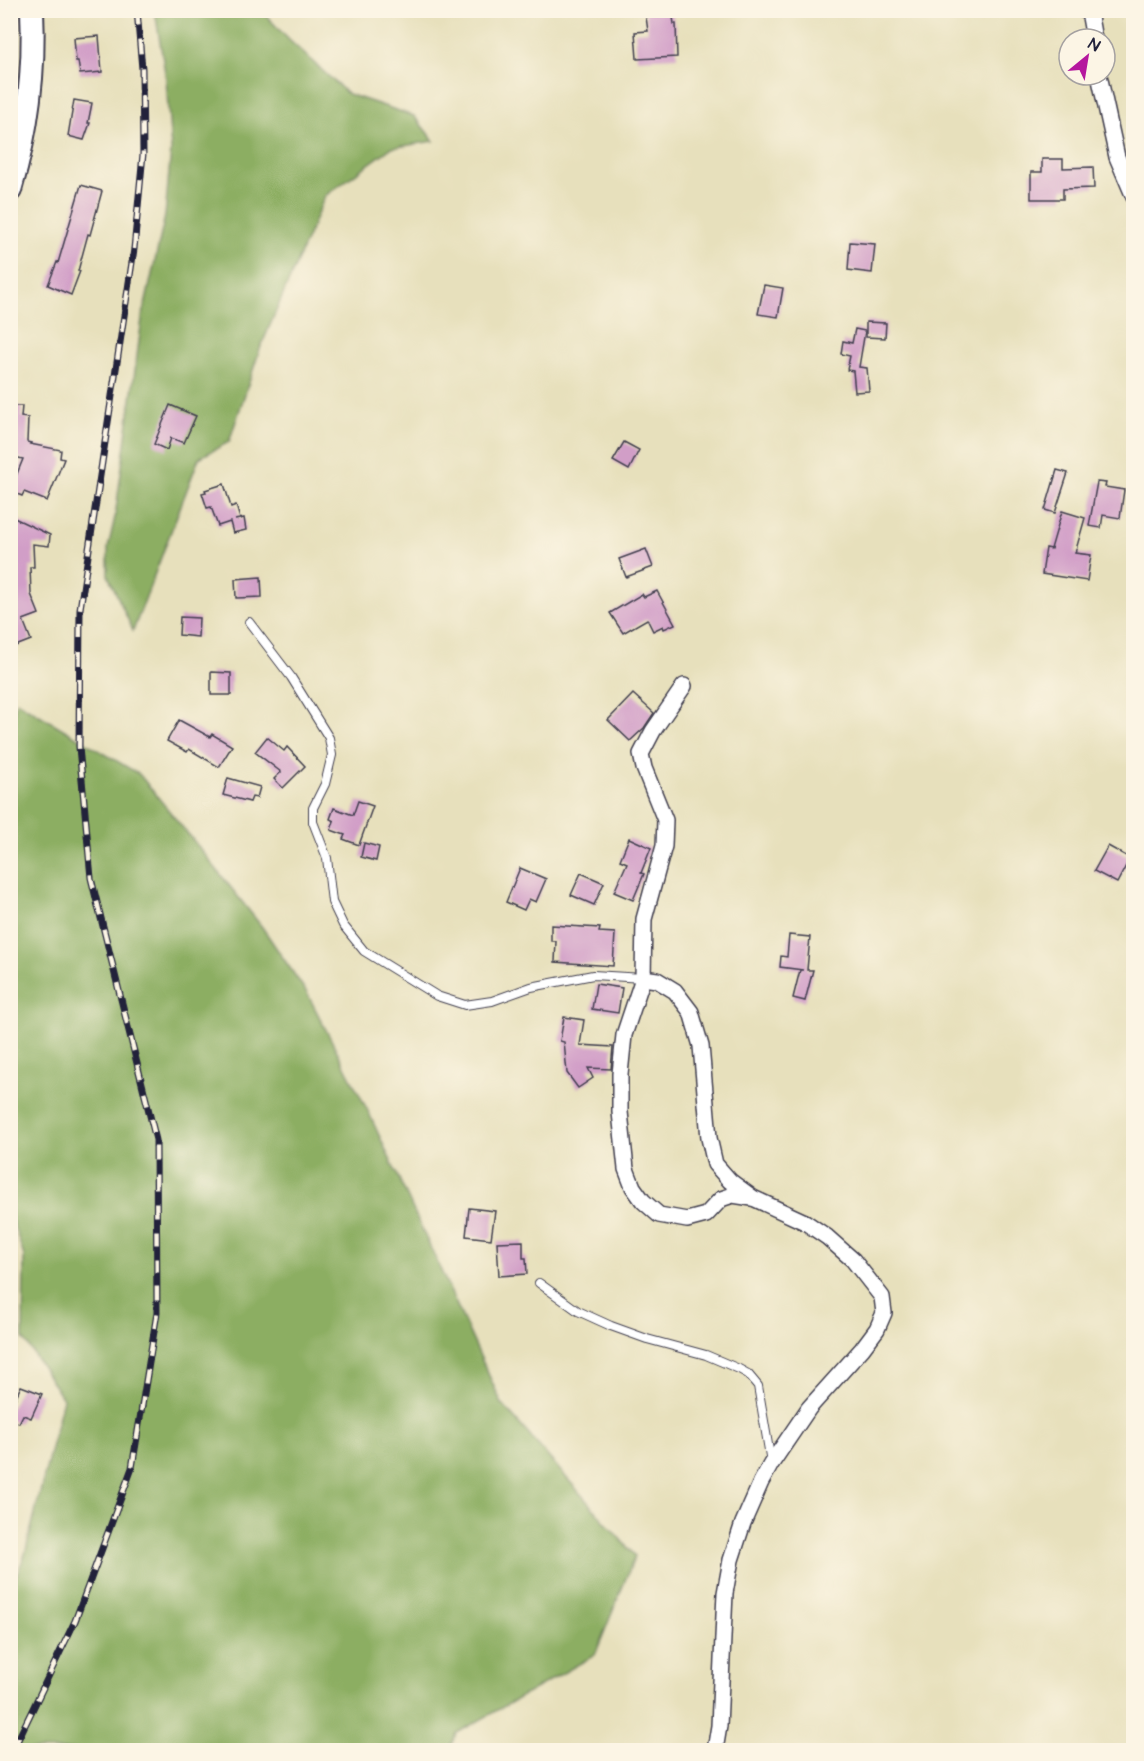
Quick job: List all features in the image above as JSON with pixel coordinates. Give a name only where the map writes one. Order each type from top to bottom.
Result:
[{"type":"main road","points":[[10,190],[19,161],[28,98],[33,34],[32,10]]},
{"type":"street","points":[[1086,10],[1092,27]]},
{"type":"street","points":[[1101,87],[1117,157],[1134,197]]},
{"type":"street","points":[[684,686],[641,754],[644,768],[665,820],[664,846],[644,920],[643,978],[624,1035],[620,1074],[621,1123],[626,1169],[633,1187],[643,1201],[659,1215],[687,1220],[706,1215],[721,1199],[733,1195],[753,1198]]},
{"type":"street","points":[[643,978],[657,980],[675,992],[691,1012],[701,1046],[709,1138],[715,1164],[730,1181],[753,1198],[805,1222],[827,1237],[853,1260],[882,1297],[884,1313],[877,1329],[862,1350],[809,1408],[771,1464],[743,1523],[731,1560],[725,1593],[719,1726],[715,1750]]},
{"type":"lane","points":[[249,622],[291,677],[329,738],[332,755],[325,784],[313,808],[312,822],[327,858],[332,902],[343,925],[364,951],[437,996],[465,1005],[492,1001],[531,987],[592,975],[643,978]]},
{"type":"lane","points":[[539,1283],[578,1311],[611,1326],[646,1339],[706,1355],[748,1374],[758,1386],[771,1464]]},
{"type":"green space","points":[[155,11],[262,11],[289,40],[348,94],[414,116],[434,141],[391,148],[325,196],[260,349],[229,442],[199,458],[133,631],[108,575],[108,548],[115,517],[142,319],[165,216],[171,150],[166,79]]},
{"type":"green space","points":[[16,701],[139,774],[262,927],[307,993],[368,1111],[502,1404],[635,1556],[595,1655],[457,1733],[450,1750],[11,1750],[11,1589],[25,1554],[63,1399],[23,1338],[24,1256],[11,1217],[10,744]]},
{"type":"building","points":[[645,10],[672,10],[674,24],[676,24],[677,57],[637,59],[635,32],[648,31]]},
{"type":"building","points":[[99,36],[102,72],[80,74],[78,61],[76,61],[74,38]]},
{"type":"building","points":[[74,100],[92,103],[88,123],[90,123],[84,140],[68,136]]},
{"type":"building","points":[[1042,159],[1063,159],[1063,168],[1093,167],[1094,188],[1063,189],[1063,199],[1031,199],[1031,172],[1042,172]]},
{"type":"building","points":[[81,185],[102,191],[71,295],[48,285],[58,263]]},
{"type":"building","points":[[850,242],[875,244],[872,273],[848,270]]},
{"type":"building","points":[[764,285],[783,288],[778,317],[758,314]]},
{"type":"building","points":[[866,322],[886,323],[885,338],[866,337]]},
{"type":"building","points":[[855,329],[865,331],[859,367],[867,368],[869,391],[855,392],[853,371],[847,370],[850,356],[841,354],[843,341],[852,343]]},
{"type":"building","points":[[170,405],[196,416],[184,443],[171,438],[167,450],[154,444]]},
{"type":"building","points":[[10,406],[22,406],[21,417],[28,418],[27,442],[61,450],[60,458],[64,459],[47,501],[24,492],[22,496],[10,491],[23,459],[10,456]]},
{"type":"building","points":[[624,442],[639,450],[629,470],[613,461]]},
{"type":"building","points":[[1057,470],[1068,473],[1055,513],[1045,510]]},
{"type":"building","points":[[1097,482],[1106,483],[1105,487],[1124,490],[1120,518],[1103,515],[1101,528],[1089,526]]},
{"type":"building","points":[[224,484],[231,507],[236,505],[240,519],[244,518],[246,530],[233,533],[230,522],[218,526],[211,507],[207,508],[202,493]]},
{"type":"building","points":[[1062,511],[1085,518],[1075,553],[1091,555],[1087,581],[1042,574],[1046,548],[1051,549]]},
{"type":"building","points":[[10,516],[50,535],[49,546],[33,544],[34,567],[30,567],[31,594],[39,614],[23,620],[31,640],[13,647],[10,641],[10,565],[13,565],[13,540],[10,539]]},
{"type":"building","points":[[646,549],[653,567],[626,577],[619,559]]},
{"type":"building","points":[[261,577],[262,597],[236,598],[235,579]]},
{"type":"building","points":[[657,591],[675,624],[653,631],[647,619],[623,633],[610,613],[642,594],[644,597]]},
{"type":"building","points":[[180,617],[199,618],[198,637],[179,635]]},
{"type":"building","points":[[211,672],[231,673],[231,695],[211,695]]},
{"type":"building","points":[[633,694],[654,713],[644,728],[630,741],[608,720]]},
{"type":"building","points":[[179,720],[210,737],[212,734],[232,746],[219,767],[189,749],[187,752],[167,741]]},
{"type":"building","points":[[267,737],[284,751],[287,747],[305,766],[283,788],[274,779],[281,772],[255,752]]},
{"type":"building","points":[[228,778],[260,787],[257,798],[252,797],[250,802],[223,795]]},
{"type":"building","points":[[358,801],[373,806],[359,845],[343,839],[345,835],[331,830],[334,821],[330,819],[334,808],[353,815]]},
{"type":"building","points":[[629,838],[651,848],[641,873],[644,874],[633,900],[614,892],[627,863],[620,860]]},
{"type":"building","points":[[364,843],[379,847],[376,861],[361,857]]},
{"type":"building","points":[[1108,846],[1130,858],[1117,883],[1094,871]]},
{"type":"building","points":[[520,868],[546,879],[536,902],[529,899],[524,910],[506,902]]},
{"type":"building","points":[[581,873],[604,883],[594,905],[571,895]]},
{"type":"building","points":[[551,925],[600,928],[599,932],[615,933],[613,966],[555,962],[556,941],[551,941]]},
{"type":"building","points":[[789,935],[810,937],[807,970],[813,970],[805,1001],[793,998],[800,970],[803,970],[780,967],[781,956],[787,957]]},
{"type":"building","points":[[596,984],[622,988],[618,1013],[592,1009]]},
{"type":"building","points":[[564,1017],[584,1020],[580,1045],[613,1047],[611,1069],[588,1068],[593,1078],[578,1088],[567,1073],[564,1042],[560,1041]]},
{"type":"building","points":[[469,1208],[495,1211],[491,1239],[466,1236]]},
{"type":"building","points":[[523,1241],[523,1258],[526,1258],[527,1274],[499,1276],[497,1242]]},
{"type":"building","points":[[21,1386],[42,1394],[31,1418],[23,1415],[19,1423],[10,1420],[10,1410]]},
{"type":"railway","points":[[13,1750],[75,1621],[132,1468],[157,1313],[156,1140],[91,878],[79,747],[80,609],[134,249],[143,154],[142,69],[137,10]]}]
